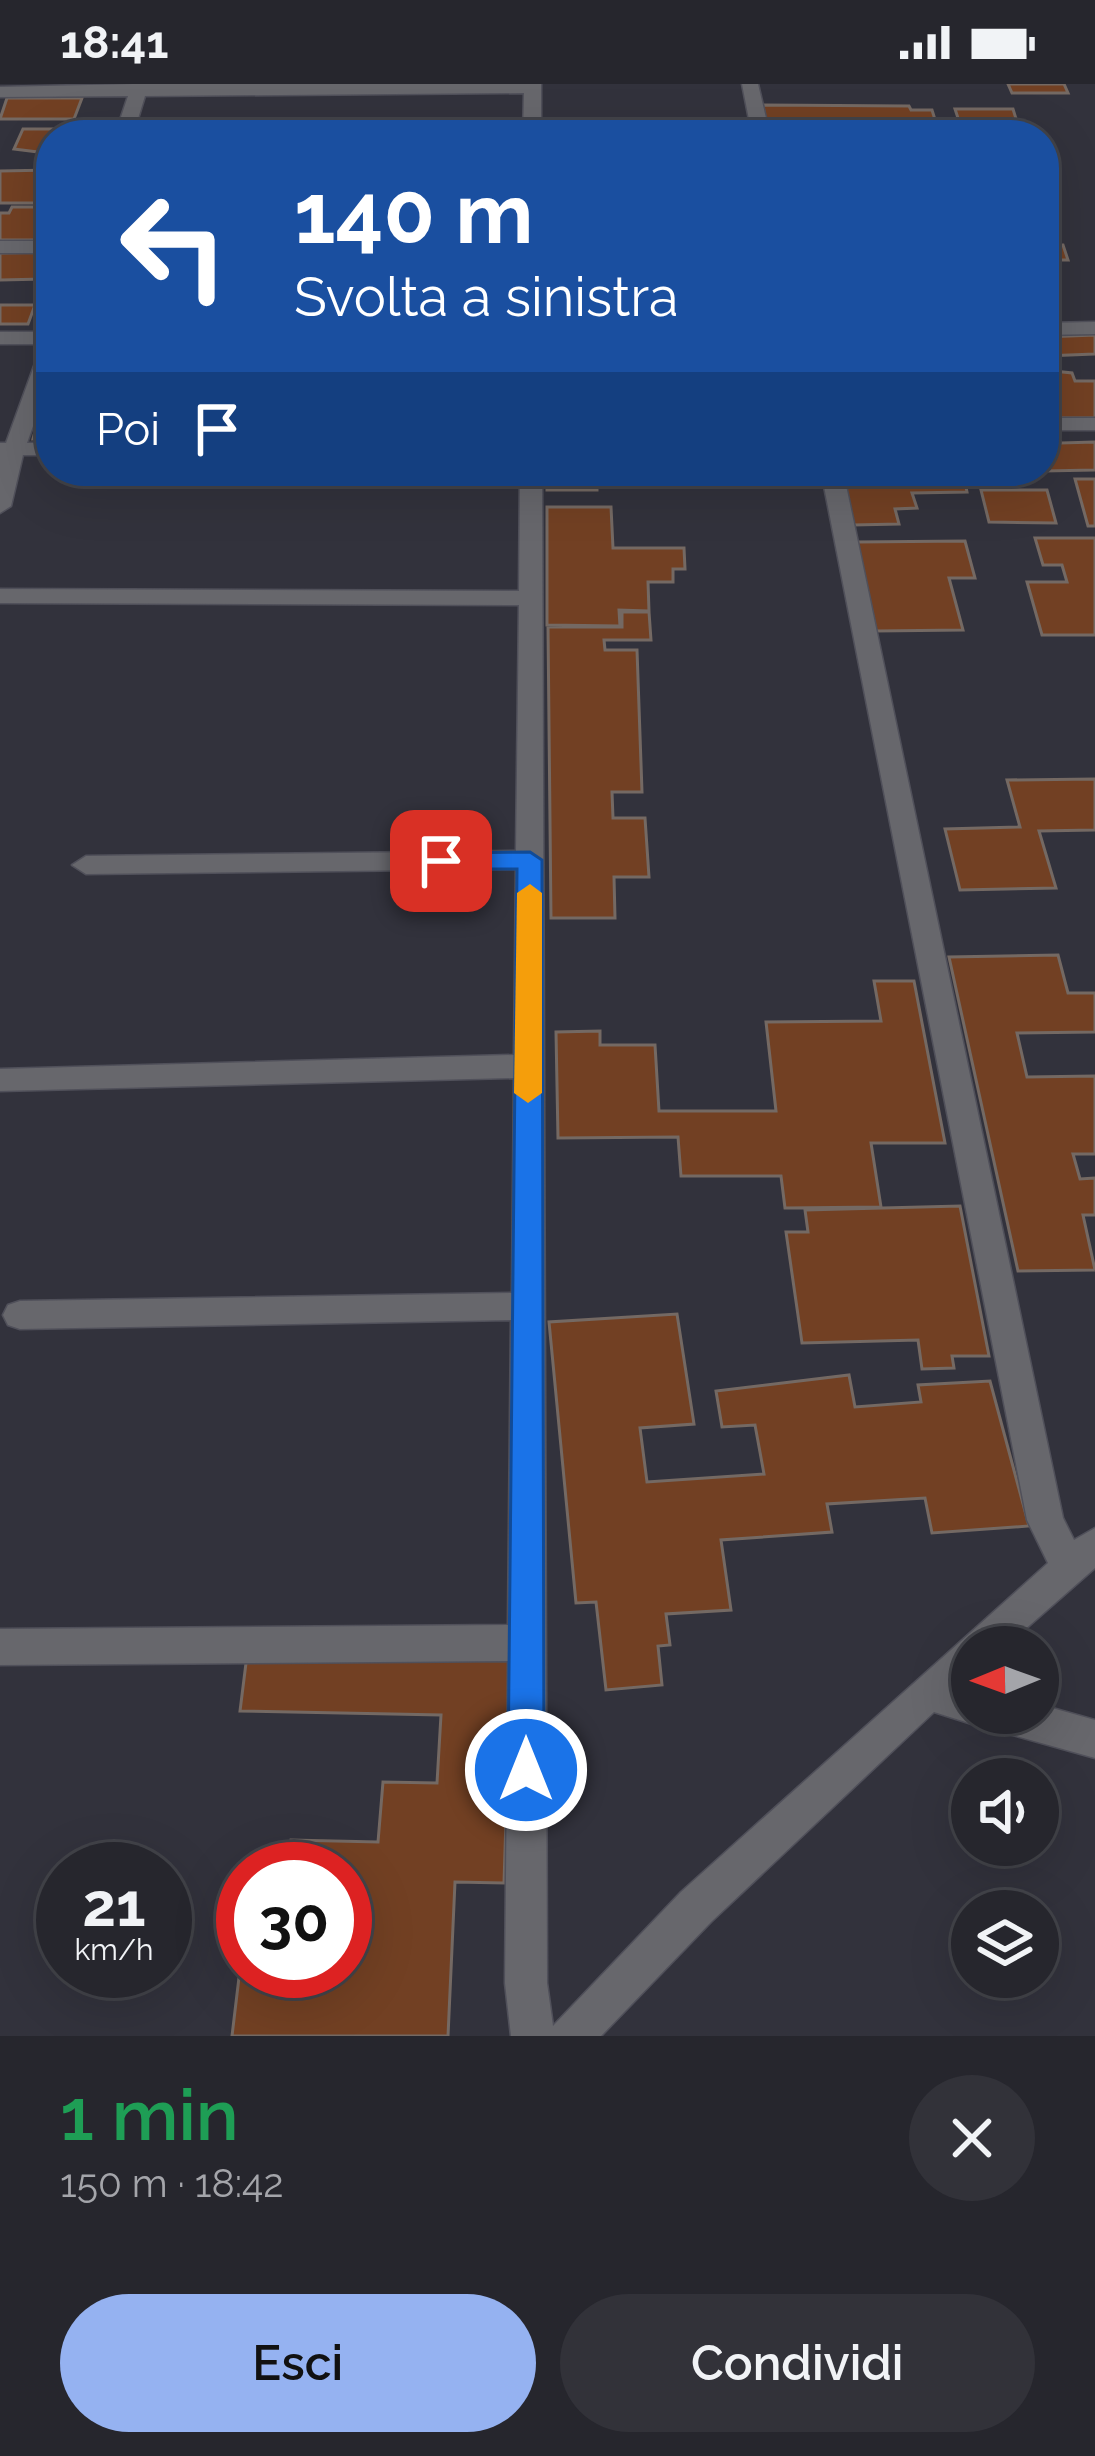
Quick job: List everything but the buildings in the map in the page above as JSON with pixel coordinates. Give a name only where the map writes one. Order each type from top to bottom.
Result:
[{"type":"street","points":[[750,84],[758,120]]},
{"type":"street","points":[[0,92],[532,86],[532,120]]},
{"type":"street","points":[[129,120],[139,88]]},
{"type":"street","points":[[0,247],[36,247]]},
{"type":"street","points":[[1059,329],[1095,328]]},
{"type":"street","points":[[0,338],[36,341]]},
{"type":"street","points":[[0,506],[7,449],[36,378]]},
{"type":"street","points":[[1059,424],[1095,424]]},
{"type":"street","points":[[531,486],[526,1982],[533,2036]]},
{"type":"street","points":[[835,486],[1045,1520],[1082,1555],[1001,1626]]},
{"type":"street","points":[[0,596],[530,598]]},
{"type":"street","points":[[86,865],[530,860]]},
{"type":"street","points":[[0,1080],[528,1066]]},
{"type":"street","points":[[20,1315],[528,1306]]},
{"type":"street","points":[[0,1647],[526,1643]]},
{"type":"street","points":[[571,2036],[696,1907],[951,1670]]},
{"type":"street","points":[[927,1692],[951,1699]]},
{"type":"street","points":[[1059,1728],[1095,1738]]},
{"type":"slow traffic","points":[[528,1093],[530,893]]},
{"type":"route","points":[[441,861],[530,860],[526,1770]]}]
